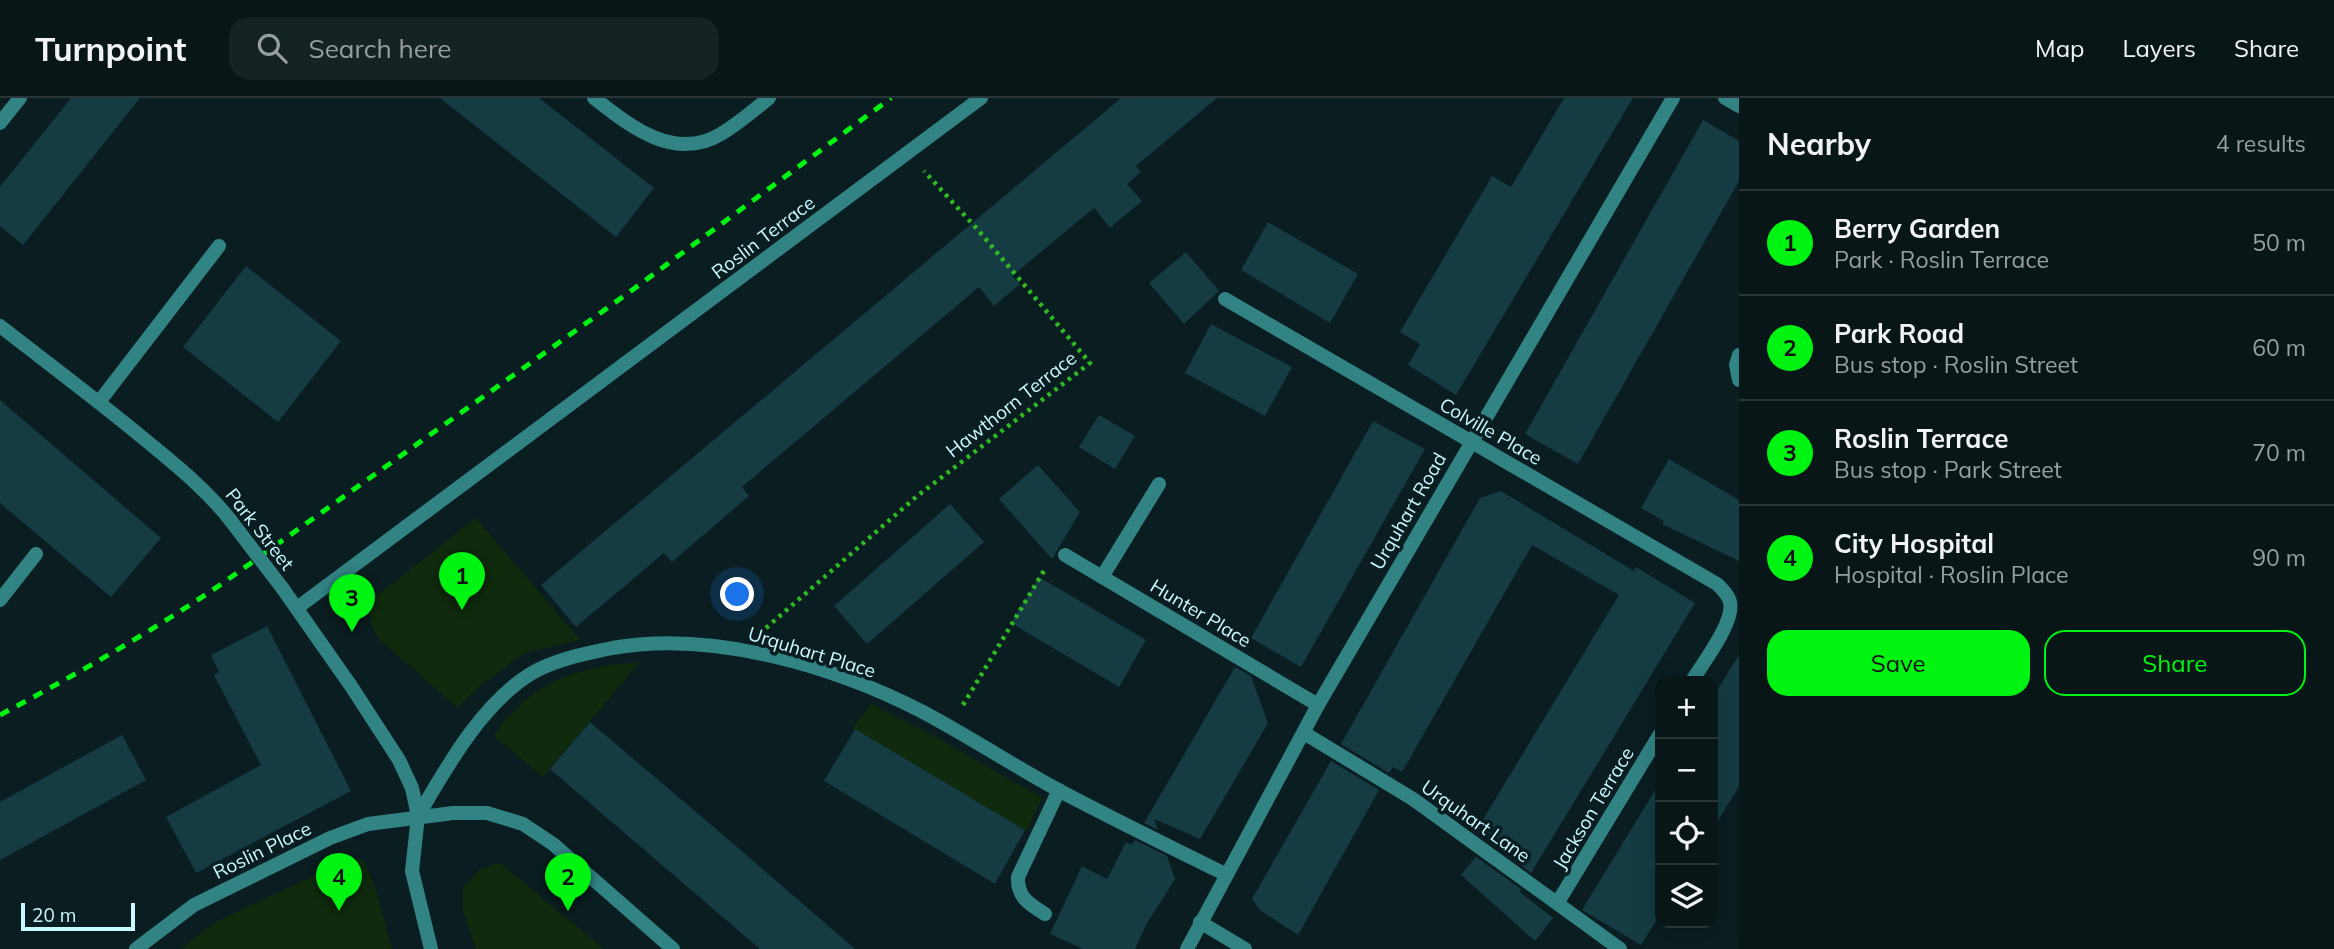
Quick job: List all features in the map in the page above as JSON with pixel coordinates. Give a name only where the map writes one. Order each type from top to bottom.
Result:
[{"type":"street","points":[[0,123],[20,98]]},
{"type":"street","points":[[594,98],[646,135],[685,145],[720,135],[769,98]]},
{"type":"street","name":"Roslin Terrace","points":[[297,608],[981,98]]},
{"type":"street","name":"Urquhart Road","points":[[1187,949],[1318,705],[1672,98]]},
{"type":"street","points":[[1725,98],[1739,106]]},
{"type":"street","points":[[99,402],[219,246]]},
{"type":"street","name":"Colville Place","points":[[1225,299],[1707,577],[1725,592],[1730,603],[1729,615],[1695,676]]},
{"type":"street","name":"Park Street","points":[[1,328],[99,402],[182,470],[218,504],[297,608],[399,760],[412,788],[418,816]]},
{"type":"street","points":[[1739,355],[1736,365],[1739,380]]},
{"type":"street","points":[[1102,577],[1159,484]]},
{"type":"street","points":[[0,600],[36,554]]},
{"type":"street","name":"Hunter Place","points":[[1065,555],[1318,705]]},
{"type":"street","name":"Urquhart Place","points":[[418,816],[452,757],[505,694],[531,674],[554,662],[631,645],[670,642],[707,644],[742,650],[864,685],[950,727],[1059,790],[1225,874]]},
{"type":"street","name":"Urquhart Lane","points":[[1304,733],[1413,799],[1620,949]]},
{"type":"street","name":"Jackson Terrace","points":[[1558,902],[1656,739]]},
{"type":"street","points":[[1045,914],[1021,896],[1017,887],[1018,877],[1059,790]]},
{"type":"street","name":"Roslin Place","points":[[136,949],[194,905],[330,838],[368,824],[453,813],[487,813],[523,824],[554,844],[673,949]]},
{"type":"street","points":[[418,816],[412,871],[431,949]]},
{"type":"street","points":[[1200,922],[1245,949]]},
{"type":"path","name":"Hawthorn Terrace","points":[[742,650],[962,459],[1090,363],[978,230],[908,153]]},
{"type":"path","points":[[950,727],[1042,571],[1065,555]]},
{"type":"green space","points":[[476,518],[580,640],[524,653],[475,690],[458,708],[379,639],[369,613],[375,597]]},
{"type":"green space","points":[[640,662],[543,777],[494,736],[523,702],[557,680],[596,668]]},
{"type":"green space","points":[[871,704],[927,732],[1042,798],[1027,831],[852,729]]},
{"type":"green space","points":[[363,859],[376,889],[392,949],[181,949],[214,923],[347,860]]},
{"type":"green space","points":[[498,863],[604,949],[476,949],[463,910],[463,888],[479,870]]},
{"type":"building","points":[[71,98],[140,98],[23,245],[0,226],[0,187]]},
{"type":"building","points":[[440,98],[539,98],[654,188],[616,237]]},
{"type":"building","points":[[1121,98],[1217,98],[1136,166],[1141,172],[1127,184],[1142,201],[1110,228],[1094,208],[1012,276],[1020,284],[994,306],[979,287],[742,487],[749,496],[672,562],[664,553],[576,627],[541,585]]},
{"type":"building","points":[[1564,98],[1633,98],[1456,395],[1408,365],[1420,344],[1400,332],[1492,176],[1511,187]]},
{"type":"building","points":[[1703,120],[1739,141],[1739,181],[1578,464],[1525,434]]},
{"type":"building","points":[[1268,222],[1358,274],[1330,323],[1241,270]]},
{"type":"building","points":[[1186,252],[1219,291],[1184,324],[1149,283]]},
{"type":"building","points":[[246,266],[341,341],[278,422],[183,347]]},
{"type":"building","points":[[1211,324],[1292,367],[1265,416],[1185,373]]},
{"type":"building","points":[[0,400],[161,538],[111,597],[0,503]]},
{"type":"building","points":[[1099,415],[1135,436],[1115,469],[1079,447]]},
{"type":"building","points":[[1373,421],[1425,449],[1301,667],[1251,638]]},
{"type":"building","points":[[1669,459],[1739,500],[1739,561],[1662,524],[1664,521],[1641,508]]},
{"type":"building","points":[[1038,465],[1080,512],[1052,559],[999,499]]},
{"type":"building","points":[[1501,491],[1634,571],[1636,567],[1695,603],[1531,873],[1476,831],[1619,595],[1532,545],[1402,772],[1393,767],[1389,773],[1341,744],[1480,498]]},
{"type":"building","points":[[950,504],[984,542],[867,644],[834,606]]},
{"type":"building","points":[[1039,577],[1146,640],[1119,687],[1011,623]]},
{"type":"building","points":[[267,626],[351,791],[196,873],[166,817],[261,765],[214,675],[219,672],[211,655]]},
{"type":"building","points":[[1739,655],[1739,786],[1718,821],[1718,739],[1718,689]]},
{"type":"building","points":[[1235,667],[1251,676],[1268,723],[1200,839],[1154,819],[1158,830],[1144,823]]},
{"type":"building","points":[[590,722],[855,949],[760,949],[550,769]]},
{"type":"building","points":[[855,729],[1025,830],[995,884],[824,781]]},
{"type":"building","points":[[122,735],[146,780],[0,860],[0,802]]},
{"type":"building","points":[[1331,761],[1379,790],[1298,935],[1260,910],[1252,899]]},
{"type":"building","points":[[1655,790],[1655,922],[1641,945],[1582,910]]},
{"type":"building","points":[[1135,840],[1167,856],[1175,879],[1146,925],[1135,949],[1083,949],[1050,934],[1082,866],[1107,879],[1126,842],[1132,845]]},
{"type":"building","points":[[1476,857],[1521,889],[1520,892],[1553,918],[1535,941],[1461,875]]},
{"type":"railway","points":[[0,715],[169,619],[223,583],[631,291],[891,98]]},
{"type":"place","name":"Berry Garden","points":[[462,610]]},
{"type":"place","name":"Roslin Terrace","points":[[352,632]]},
{"type":"place","name":"City Hospital","points":[[339,911]]},
{"type":"place","name":"Park Road","points":[[568,911]]}]
